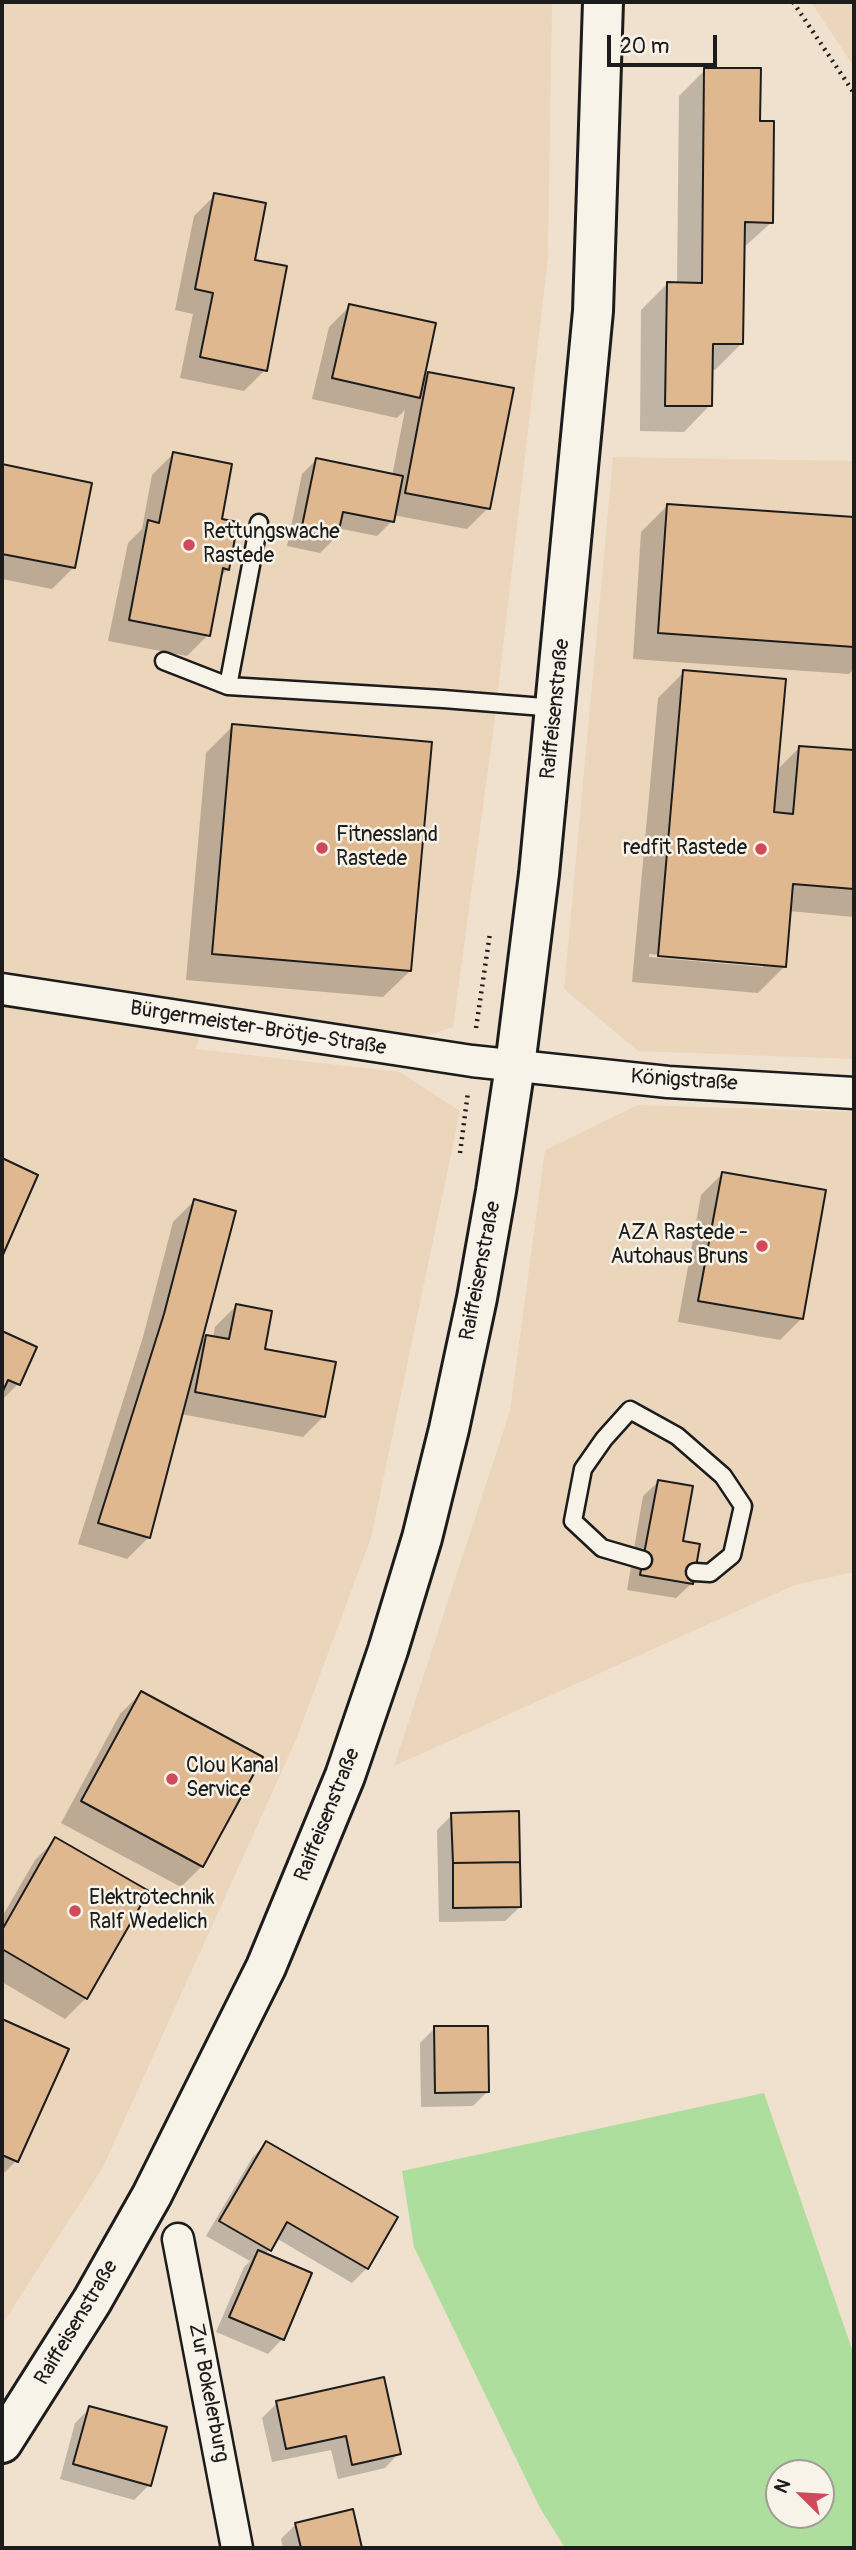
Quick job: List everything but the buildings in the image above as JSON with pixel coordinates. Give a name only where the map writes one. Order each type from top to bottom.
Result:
[{"type":"main road","name":"Raiffeisenstraße","points":[[2,2443],[92,2301],[152,2195],[266,1967],[345,1776],[388,1650],[418,1551],[449,1429],[477,1298],[515,1066],[556,708],[593,311],[603,2]]},
{"type":"street","name":"Bürgermeister-Brötje-Straße","points":[[2,989],[515,1066]]},
{"type":"street","name":"Königstraße","points":[[515,1066],[668,1082],[854,1093]]},
{"type":"street","name":"Zur Bokelerburg","points":[[178,2239],[237,2548]]},
{"type":"lane","points":[[228,686],[259,523]]},
{"type":"lane","points":[[164,661],[228,686],[556,708]]},
{"type":"lane","points":[[643,1560],[602,1548],[573,1521],[583,1469],[629,1410],[677,1436],[723,1476],[743,1506],[732,1555],[710,1573],[695,1572]]},
{"type":"path","points":[[793,2],[854,93]]},
{"type":"path","points":[[458,1166],[491,926]]},
{"type":"shaded area","points":[[2,2],[552,2],[548,257],[494,725],[453,1027],[404,1043],[204,1020],[196,1049],[400,1072],[460,1111],[371,1538],[295,1742],[103,2167],[2,2325]]},
{"type":"shaded area","points":[[811,2],[854,2],[854,67]]},
{"type":"shaded area","points":[[613,457],[854,461],[854,1059],[638,1051],[564,989]]},
{"type":"shaded area","points":[[638,1105],[854,1112],[854,1572],[795,1585],[394,1766],[510,1411],[545,1150]]},
{"type":"green space","points":[[764,2093],[854,2355],[854,2548],[565,2548],[540,2508],[414,2247],[402,2171]]},
{"type":"place","name":"Rettungswache Rastede","points":[[189,545]]},
{"type":"place","name":"Fitnessland Rastede","points":[[322,848]]},
{"type":"place","name":"redfit Rastede","points":[[761,849]]},
{"type":"place","name":"AZA Rastede - Autohaus Bruns","points":[[762,1246]]},
{"type":"place","name":"Clou Kanal Service","points":[[172,1779]]},
{"type":"place","name":"Elektrotechnik Ralf Wedelich","points":[[75,1911]]}]
